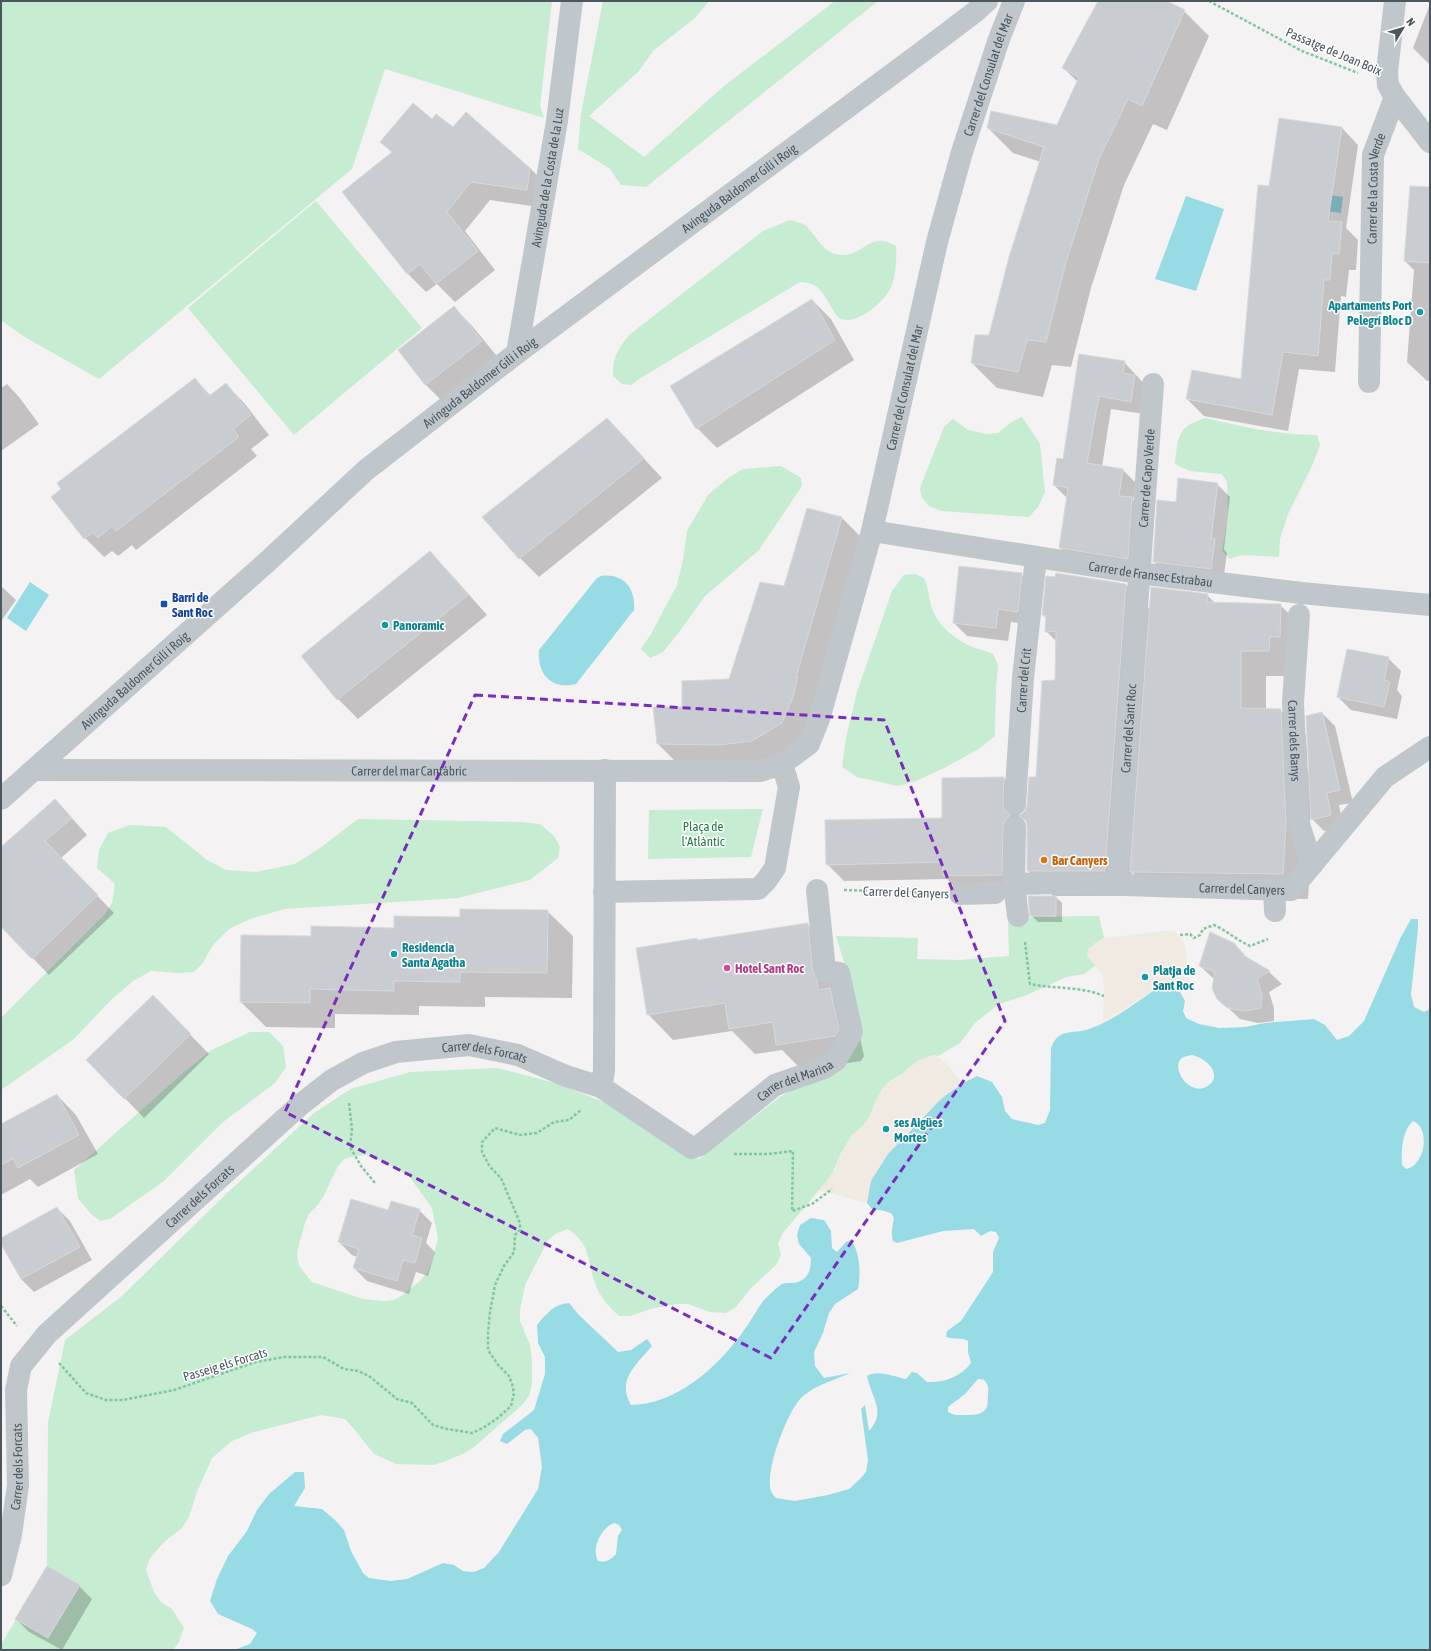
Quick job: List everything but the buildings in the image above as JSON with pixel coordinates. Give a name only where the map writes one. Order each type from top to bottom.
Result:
[{"type":"street","name":"Avinguda de la Costa de la Luz","points":[[517,353],[557,121],[572,1]]},
{"type":"street","name":"Avinguda Baldomer Gili i Roig","points":[[1,799],[366,470],[517,353],[938,40],[987,1]]},
{"type":"street","name":"Carrer del Consulat del Mar","points":[[782,764],[809,744],[819,719],[872,531],[943,220],[962,152],[999,40],[1014,1]]},
{"type":"street","name":"Carrer de la Costa Verde","points":[[1369,382],[1373,155],[1392,91],[1387,72],[1395,1]]},
{"type":"street","points":[[1392,91],[1430,142]]},
{"type":"street","name":"Carrer de Capo Verde","points":[[1138,572],[1153,384]]},
{"type":"street","name":"Carrer de Fransec Estrabau","points":[[872,531],[1138,572],[1301,593],[1430,606]]},
{"type":"street","name":"Carrer del Crit","points":[[1015,804],[1023,678],[1036,557]]},
{"type":"street","name":"Carrer del Sant Roc","points":[[1117,885],[1138,572]]},
{"type":"street","name":"Carrer dels Banys","points":[[1298,615],[1293,702],[1298,820],[1312,865]]},
{"type":"street","name":"Carrer del Canyers","points":[[1014,884],[1057,883],[1291,890],[1385,777],[1430,747]]},
{"type":"street","points":[[604,892],[758,889],[775,868],[789,787],[782,764]]},
{"type":"street","name":"Carrer del mar Cantàbric","points":[[34,770],[760,771],[782,764]]},
{"type":"street","points":[[600,1087],[604,1071],[605,770]]},
{"type":"street","points":[[1016,827],[1014,884],[1018,916]]},
{"type":"street","points":[[1274,889],[1275,911]]},
{"type":"street","name":"Carrer del Marina","points":[[600,1087],[692,1148],[700,1145],[775,1085],[824,1068],[836,1060],[852,1032],[839,973],[825,971],[817,890]]},
{"type":"street","name":"Carrer del Canyers","points":[[960,894],[995,893]]},
{"type":"street","name":"Carrer dels Forcats","points":[[1,1575],[11,1535],[18,1485],[16,1390],[21,1366],[42,1340],[294,1110],[332,1080],[363,1063],[396,1052],[469,1045],[518,1055],[566,1076],[600,1087]]},
{"type":"path","name":"Passatge de Joan Boix","points":[[1209,1],[1302,51],[1392,91]]},
{"type":"path","name":"Carrer del Canyers","points":[[817,890],[960,894]]},
{"type":"path","points":[[1180,935],[1190,934],[1194,938],[1200,935],[1203,929],[1214,925],[1226,930],[1250,946],[1272,937],[1275,911]]},
{"type":"path","points":[[1018,916],[1023,931],[1030,984],[1047,988],[1081,989],[1093,991],[1104,996]]},
{"type":"path","points":[[332,1080],[350,1104],[352,1129],[350,1147],[361,1166],[375,1183]]},
{"type":"path","name":"Passeig els Forcats","points":[[42,1340],[66,1371],[86,1393],[106,1400],[123,1400],[174,1390],[256,1362],[284,1357],[323,1357],[344,1369],[358,1371],[369,1376],[397,1399],[412,1403],[433,1425],[460,1432],[472,1433],[483,1428],[499,1417],[511,1406],[514,1393],[512,1384],[509,1376],[499,1366],[488,1350],[488,1333],[495,1285],[504,1266],[514,1252],[515,1235],[520,1230],[520,1223],[501,1178],[490,1167],[482,1152],[482,1142],[495,1128],[520,1135],[537,1133],[554,1122],[570,1120],[580,1112]]},
{"type":"path","points":[[716,1132],[734,1154],[768,1154],[793,1151],[792,1211],[812,1204],[832,1189]]},
{"type":"highlighted area","points":[[475,695],[884,720],[1005,1021],[771,1358],[285,1112]]},
{"type":"green space","points":[[1,1],[552,1],[540,106],[544,118],[385,69],[352,169],[99,379],[23,336],[1,320]]},
{"type":"green space","points":[[603,1],[709,1],[695,18],[654,50],[638,72],[589,116],[644,157],[724,86],[835,1],[878,1],[646,187],[621,185],[609,168],[578,149],[581,114]]},
{"type":"green space","points":[[316,201],[422,328],[294,435],[188,308]]},
{"type":"green space","points":[[790,220],[805,225],[824,248],[835,254],[850,254],[873,242],[880,241],[896,246],[895,275],[889,291],[875,307],[868,312],[854,319],[847,320],[841,319],[837,316],[820,290],[812,284],[800,282],[631,385],[622,384],[613,376],[616,354],[629,335],[763,231]]},
{"type":"green space","points":[[1022,417],[1040,444],[1045,492],[1038,507],[1029,517],[941,511],[929,506],[922,498],[920,489],[944,427],[953,419],[968,430],[987,434],[998,433],[1013,421]]},
{"type":"green space","points":[[1206,418],[1275,432],[1317,435],[1320,445],[1312,466],[1288,514],[1280,539],[1279,557],[1242,555],[1230,559],[1222,551],[1228,516],[1227,482],[1222,474],[1189,471],[1175,464],[1178,440],[1184,429],[1196,421]]},
{"type":"green space","points":[[781,466],[801,478],[802,486],[759,550],[705,596],[663,652],[650,658],[641,649],[651,634],[677,585],[683,560],[687,531],[708,495],[728,478],[743,469]]},
{"type":"green space","points":[[915,574],[924,578],[933,612],[946,630],[964,643],[993,654],[998,665],[995,736],[979,749],[944,768],[916,781],[898,786],[857,777],[842,767],[846,738],[857,692],[892,591],[904,575]]},
{"type":"green space","name":"Plaça de l'Atlàntic","points":[[763,809],[751,857],[648,859],[649,810]]},
{"type":"green space","points":[[358,819],[521,822],[540,824],[554,836],[560,847],[558,858],[530,880],[458,898],[285,909],[250,919],[229,929],[213,945],[202,964],[194,972],[177,973],[151,971],[133,981],[112,999],[74,1039],[1,1090],[1,1018],[105,914],[112,903],[115,884],[97,868],[99,850],[108,833],[130,825],[166,827],[207,860],[226,870],[256,872],[295,864],[320,848]]},
{"type":"green space","points":[[1099,916],[1104,938],[1094,944],[1091,961],[1096,965],[1084,974],[1066,977],[1027,995],[999,1004],[975,1023],[960,1043],[938,1056],[933,1055],[908,1068],[904,1073],[890,1081],[882,1089],[869,1117],[862,1127],[852,1135],[841,1153],[831,1176],[782,1234],[778,1244],[781,1255],[776,1265],[750,1289],[736,1307],[726,1313],[710,1312],[688,1304],[677,1304],[654,1308],[630,1316],[619,1316],[607,1304],[598,1291],[587,1252],[580,1240],[568,1229],[557,1233],[548,1240],[525,1285],[520,1310],[520,1321],[530,1345],[532,1359],[532,1384],[529,1396],[522,1405],[474,1447],[465,1453],[433,1465],[396,1464],[374,1454],[345,1419],[321,1415],[254,1432],[232,1441],[212,1458],[197,1492],[189,1517],[182,1528],[165,1541],[150,1558],[146,1570],[154,1592],[161,1602],[172,1609],[184,1628],[179,1642],[173,1650],[1,1650],[1,1645],[47,1566],[48,1423],[65,1340],[122,1296],[225,1195],[314,1113],[351,1089],[410,1072],[497,1068],[555,1083],[606,1103],[693,1158],[699,1159],[780,1097],[843,1062],[846,968],[836,936],[918,938],[917,959],[960,960],[1009,956],[1008,917]],"holes":[[[366,1155],[388,1164],[409,1176],[432,1208],[438,1238],[428,1271],[422,1279],[403,1295],[394,1300],[384,1301],[363,1299],[312,1282],[299,1266],[297,1255],[299,1244],[309,1214],[323,1197],[337,1168],[344,1159]]]},
{"type":"green space","points":[[250,1032],[269,1032],[283,1046],[286,1067],[275,1083],[223,1122],[164,1181],[110,1219],[100,1221],[91,1214],[78,1198],[74,1170],[183,1073],[210,1051]]},
{"type":"sand","name":"Platja de Sant Roc","points":[[1173,930],[1183,940],[1186,952],[1189,980],[1180,992],[1160,986],[1103,1022],[1104,986],[1102,974],[1087,956],[1088,949],[1104,938]]},
{"type":"sand","name":"ses Aigües Mortes","points":[[933,1055],[941,1059],[963,1083],[919,1120],[891,1152],[879,1169],[871,1186],[867,1203],[819,1190],[834,1171],[841,1153],[852,1135],[862,1127],[869,1117],[876,1100],[885,1085],[904,1073],[917,1061]]},
{"type":"water","points":[[1309,192],[1343,197],[1341,213],[1306,208]]},
{"type":"water","points":[[1186,196],[1224,209],[1196,291],[1155,279]]},
{"type":"water","points":[[601,576],[616,577],[626,584],[633,595],[634,610],[576,684],[559,685],[547,678],[543,673],[540,666],[539,650],[597,578]]},
{"type":"water","points":[[30,582],[49,595],[26,631],[7,618]]},
{"type":"water","points":[[1411,919],[1418,919],[1411,994],[1414,1007],[1424,1012],[1430,1009],[1430,1650],[234,1650],[250,1644],[257,1633],[252,1629],[218,1614],[210,1601],[217,1579],[228,1556],[247,1531],[257,1510],[269,1494],[295,1472],[304,1472],[305,1488],[294,1506],[322,1509],[336,1521],[344,1530],[351,1551],[363,1573],[369,1578],[391,1581],[407,1579],[443,1563],[454,1565],[463,1571],[474,1572],[484,1568],[499,1552],[538,1489],[542,1467],[538,1438],[531,1429],[525,1430],[507,1444],[500,1441],[503,1434],[534,1410],[545,1374],[545,1357],[538,1343],[537,1325],[544,1317],[559,1305],[569,1303],[579,1315],[618,1352],[631,1350],[647,1339],[652,1346],[630,1373],[627,1380],[627,1396],[631,1405],[664,1399],[694,1382],[721,1359],[745,1329],[764,1300],[775,1289],[782,1284],[798,1282],[807,1276],[811,1266],[811,1258],[799,1244],[797,1235],[800,1225],[811,1218],[824,1220],[831,1231],[832,1248],[837,1252],[846,1242],[851,1240],[858,1257],[858,1289],[835,1304],[829,1313],[823,1333],[814,1352],[815,1366],[824,1378],[850,1373],[808,1392],[797,1403],[784,1427],[774,1456],[771,1470],[771,1491],[776,1498],[795,1501],[828,1495],[849,1489],[866,1472],[868,1460],[861,1409],[865,1405],[869,1431],[877,1417],[876,1404],[867,1376],[875,1373],[881,1373],[906,1379],[912,1372],[917,1373],[927,1382],[933,1382],[951,1378],[967,1368],[971,1363],[968,1352],[968,1341],[946,1337],[947,1331],[961,1321],[993,1272],[993,1252],[999,1238],[996,1232],[990,1231],[981,1236],[974,1229],[943,1231],[897,1243],[893,1241],[892,1234],[894,1219],[893,1215],[872,1209],[867,1203],[871,1181],[888,1154],[941,1099],[963,1083],[977,1076],[992,1082],[1002,1097],[1005,1111],[1012,1119],[1038,1125],[1045,1123],[1050,1110],[1051,1048],[1054,1041],[1062,1034],[1083,1031],[1106,1022],[1160,986],[1180,992],[1185,1001],[1183,1011],[1186,1018],[1199,1024],[1219,1028],[1245,1027],[1265,1023],[1314,1019],[1325,1025],[1337,1040],[1349,1036],[1364,1021],[1401,937]],"holes":[[[1191,1055],[1203,1059],[1208,1063],[1214,1073],[1214,1078],[1211,1083],[1206,1087],[1199,1089],[1187,1084],[1178,1067],[1179,1062],[1185,1056]],[[1413,1121],[1419,1125],[1424,1138],[1418,1161],[1406,1169],[1402,1165],[1402,1148],[1404,1135],[1409,1125]],[[978,1379],[984,1380],[987,1383],[988,1388],[988,1404],[986,1409],[981,1413],[974,1415],[957,1415],[948,1412],[948,1407],[965,1394]],[[614,1523],[619,1525],[622,1530],[618,1536],[616,1554],[612,1558],[603,1562],[598,1561],[596,1556],[598,1539],[609,1526]]]},
{"type":"place","name":"Apartaments Port Pelegrí Bloc D","points":[[1420,312]]},
{"type":"place","name":"Barri de Sant Roc","points":[[164,604]]},
{"type":"place","name":"Panoramic","points":[[385,625]]},
{"type":"place","name":"Bar Canyers","points":[[1044,860]]},
{"type":"place","name":"Residencia Santa Agatha","points":[[394,954]]},
{"type":"place","name":"Hotel Sant Roc","points":[[727,968]]},
{"type":"place","name":"Platja de Sant Roc","points":[[1145,977]]},
{"type":"place","name":"ses Aigües Mortes","points":[[886,1129]]}]
